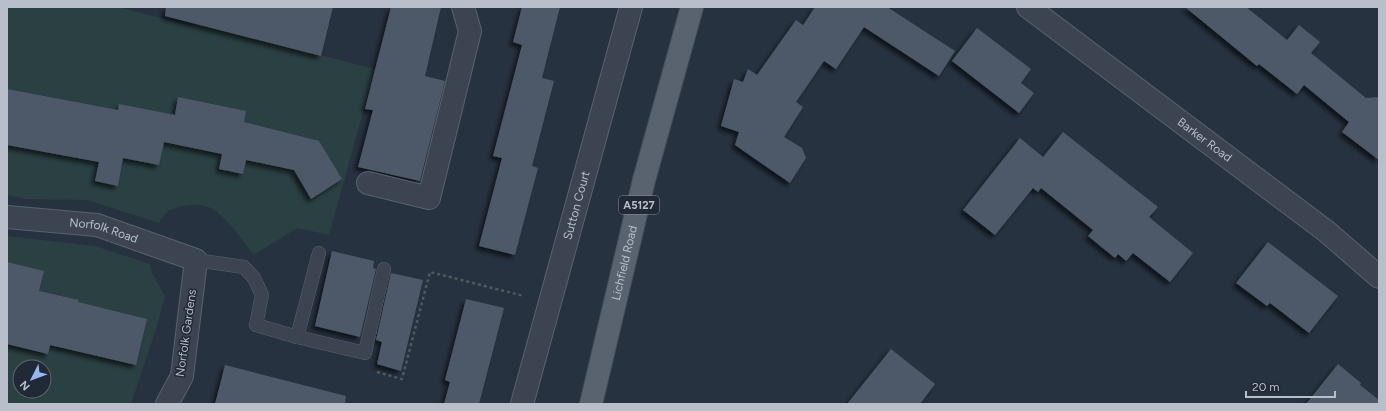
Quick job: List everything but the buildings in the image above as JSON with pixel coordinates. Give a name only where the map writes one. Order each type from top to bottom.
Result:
[{"type":"main road","name":"Lichfield Road","points":[[590,404],[644,180],[692,7]]},
{"type":"street","points":[[368,183],[429,198],[470,31],[463,7]]},
{"type":"street","name":"Sutton Court","points":[[522,404],[631,7]]},
{"type":"street","name":"Barker Road","points":[[1028,7],[1326,231],[1379,277]]},
{"type":"street","name":"Norfolk Road","points":[[7,217],[97,225],[196,260]]},
{"type":"street","name":"Norfolk Gardens","points":[[167,404],[182,376],[196,260]]},
{"type":"lane","points":[[297,337],[320,253]]},
{"type":"lane","points":[[196,260],[244,267],[254,278],[262,295],[256,325],[365,354],[384,269]]},
{"type":"path","points":[[365,354],[361,368],[402,379],[430,272],[550,302]]},
{"type":"green space","points":[[7,7],[118,7],[191,26],[198,24],[375,69],[329,235],[297,228],[254,255],[224,218],[209,207],[201,205],[187,205],[173,209],[167,212],[159,223],[87,200],[26,199],[7,195]]},
{"type":"green space","points":[[7,236],[95,246],[150,264],[152,273],[165,296],[157,326],[131,404],[7,404]]}]
